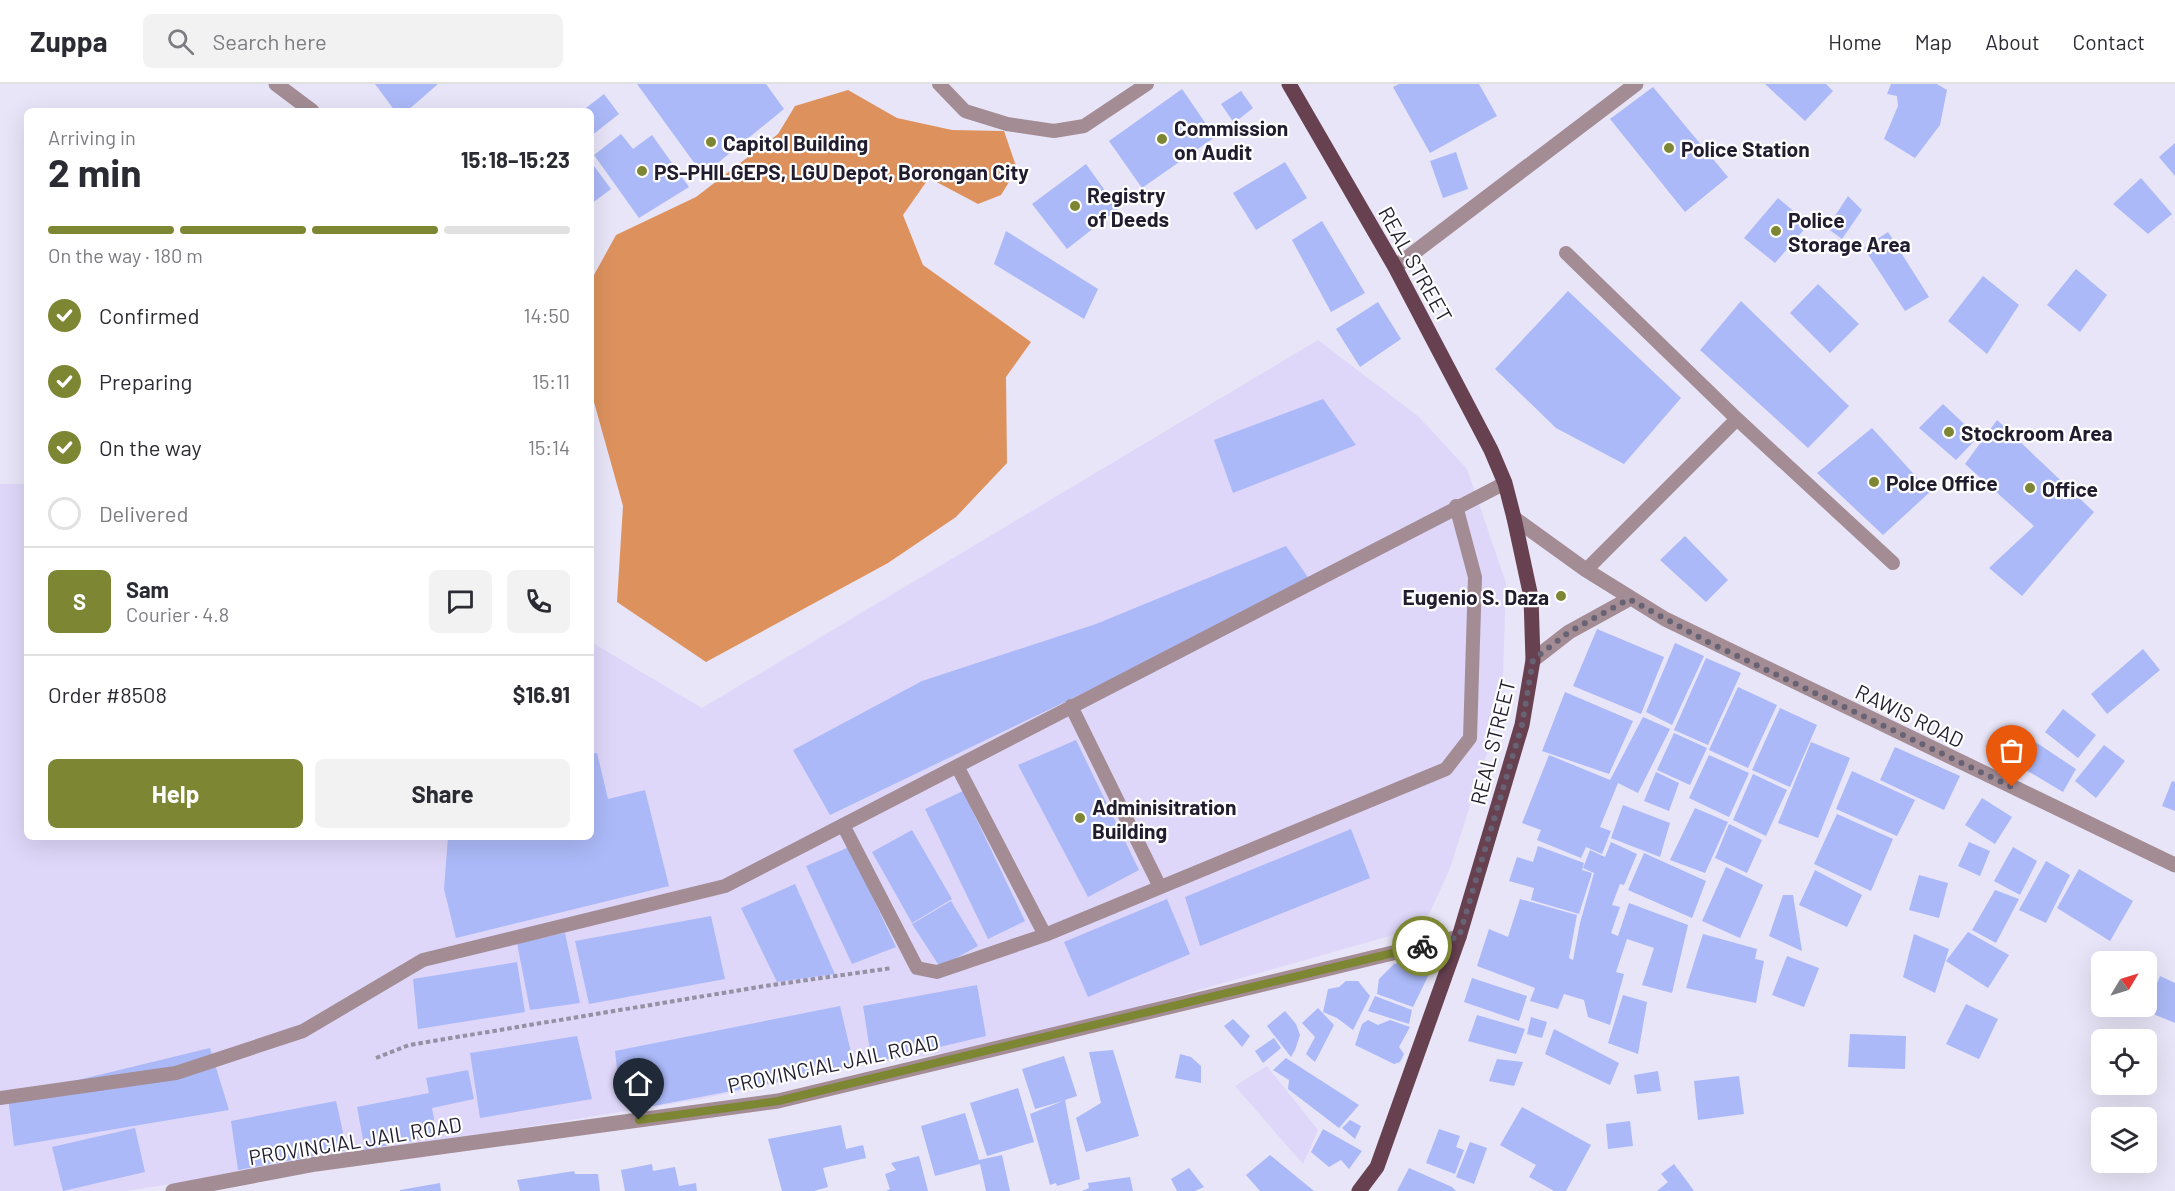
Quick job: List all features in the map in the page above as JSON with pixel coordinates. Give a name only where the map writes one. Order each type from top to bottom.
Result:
[{"type":"main road","name":"REAL STREET","points":[[1289,84],[1395,267],[1474,415],[1505,483],[1530,597],[1533,660],[1522,725],[1459,937],[1377,1167],[1359,1191]]},
{"type":"street","points":[[276,84],[308,108]]},
{"type":"street","points":[[1395,267],[1636,84]]},
{"type":"street","name":"RAWIS ROAD","points":[[1514,518],[1629,599],[1708,642],[2175,865]]},
{"type":"street","points":[[1533,660],[1569,632],[1629,599]]},
{"type":"street","name":"PROVINCIAL JAIL ROAD","points":[[172,1191],[316,1164],[778,1101],[1459,937]]},
{"type":"lane","points":[[939,84],[965,111],[1007,124],[1054,131],[1084,126],[1147,84]]},
{"type":"lane","points":[[1566,254],[1737,419],[1893,563]]},
{"type":"lane","points":[[1586,570],[1737,419]]},
{"type":"lane","points":[[0,1098],[176,1073],[303,1031],[423,960],[725,886],[1312,583],[1456,506],[1505,483]]},
{"type":"lane","points":[[843,825],[917,968],[937,972],[1045,935],[1446,769],[1470,738],[1475,577],[1456,506]]},
{"type":"lane","points":[[1071,706],[1160,887]]},
{"type":"lane","points":[[957,766],[1045,935]]},
{"type":"path","points":[[375,1058],[409,1045],[492,1030],[887,968],[917,968]]},
{"type":"shaded area","points":[[848,90],[897,118],[952,130],[1004,131],[1017,169],[1001,195],[978,204],[929,178],[903,215],[923,265],[1031,342],[1006,377],[1007,463],[956,517],[888,563],[706,662],[617,602],[623,506],[594,402],[594,275],[616,235],[696,197],[778,134],[795,106]]},
{"type":"shaded area","points":[[1318,340],[1419,417],[1467,469],[1506,583],[1502,706],[1449,871],[1429,914],[1393,935],[1016,1042],[858,1066],[701,1099],[126,1191],[0,1191],[0,484],[24,484],[24,840],[594,840],[594,644],[702,708]]},
{"type":"shaded area","points":[[1267,1066],[1318,1130],[1303,1164],[1235,1086]]},
{"type":"building","points":[[375,84],[438,84],[410,108],[393,108]]},
{"type":"building","name":"Capitol Building","points":[[637,84],[766,84],[784,109],[703,175]]},
{"type":"building","points":[[1399,84],[1479,84],[1497,116],[1430,153],[1393,87]]},
{"type":"building","points":[[1765,84],[1826,84],[1833,91],[1805,121]]},
{"type":"building","points":[[1891,84],[1937,84],[1947,90],[1940,125],[1915,158],[1884,139],[1898,106],[1897,96],[1887,94]]},
{"type":"building","name":"Police Station","points":[[1653,87],[1728,177],[1685,212],[1610,119]]},
{"type":"building","name":"Commission on Audit","points":[[1182,89],[1215,137],[1142,188],[1109,141]]},
{"type":"building","points":[[1241,91],[1253,108],[1234,123],[1221,104]]},
{"type":"building","points":[[604,94],[619,114],[594,134],[594,108],[586,108]]},
{"type":"building","name":"PS-PHILGEPS, LGU Depot, Borongan City","points":[[621,134],[633,149],[652,135],[689,187],[639,218],[594,155]]},
{"type":"building","points":[[2175,143],[2175,176],[2159,157]]},
{"type":"building","points":[[1456,152],[1468,189],[1443,198],[1430,161]]},
{"type":"building","points":[[1285,162],[1307,198],[1256,230],[1233,193]]},
{"type":"building","name":"Registry of Deeds","points":[[1086,164],[1118,209],[1067,249],[1032,204]]},
{"type":"building","points":[[594,166],[611,189],[594,202]]},
{"type":"building","points":[[2141,178],[2172,214],[2148,234],[2113,204]]},
{"type":"building","points":[[1848,196],[1862,210],[1842,239],[1827,228]]},
{"type":"building","name":"Police Storage Area","points":[[1778,198],[1809,224],[1775,263],[1744,238]]},
{"type":"building","points":[[1322,221],[1365,293],[1331,312],[1292,240]]},
{"type":"building","points":[[1006,231],[1098,289],[1084,319],[994,264]]},
{"type":"building","points":[[1888,232],[1929,297],[1905,311],[1864,248]]},
{"type":"building","points":[[2076,269],[2107,295],[2080,332],[2047,305]]},
{"type":"building","points":[[1983,276],[2019,305],[1987,354],[1948,321]]},
{"type":"building","points":[[1818,284],[1859,324],[1830,353],[1790,313]]},
{"type":"building","points":[[1568,291],[1681,398],[1624,464],[1556,428],[1495,369]]},
{"type":"building","points":[[1741,301],[1849,406],[1808,448],[1700,350]]},
{"type":"building","points":[[1378,302],[1401,339],[1360,367],[1336,329]]},
{"type":"building","points":[[1323,399],[1356,445],[1233,493],[1214,440]]},
{"type":"building","name":"Stockroom Area","points":[[1943,404],[1978,437],[1956,460],[1919,428]]},
{"type":"building","name":"Office","points":[[1997,420],[2094,512],[2022,596],[1989,568],[2034,526],[1965,464]]},
{"type":"building","name":"Polce Office","points":[[1872,428],[1930,492],[1883,535],[1817,473]]},
{"type":"building","points":[[1685,536],[1728,580],[1706,602],[1660,560]]},
{"type":"building","points":[[1286,546],[1312,583],[830,815],[793,750],[922,681],[1096,624]]},
{"type":"building","points":[[1597,629],[1664,657],[1641,714],[1573,686]]},
{"type":"building","points":[[1675,643],[1704,656],[1672,725],[1646,712]]},
{"type":"building","points":[[2143,649],[2160,670],[2107,714],[2091,694]]},
{"type":"building","points":[[1706,658],[1741,673],[1708,745],[1674,730]]},
{"type":"building","points":[[1738,687],[1777,705],[1748,768],[1709,750]]},
{"type":"building","points":[[1565,692],[1633,721],[1609,774],[1542,751]]},
{"type":"building","points":[[1780,708],[1817,725],[1790,787],[1752,770]]},
{"type":"building","points":[[2063,709],[2096,735],[2078,758],[2045,732]]},
{"type":"building","points":[[1643,717],[1670,729],[1638,793],[1618,783],[1600,827],[1611,831],[1602,854],[1586,847],[1581,858],[1537,840],[1541,830],[1522,823],[1549,755],[1610,780]]},
{"type":"building","points":[[1674,733],[1707,748],[1690,785],[1657,770]]},
{"type":"building","points":[[2031,739],[2076,769],[2063,792],[2016,764]]},
{"type":"building","name":"Adminisitration Building","points":[[1076,740],[1139,870],[1088,897],[1018,765]]},
{"type":"building","points":[[1811,742],[1850,758],[1818,838],[1778,823]]},
{"type":"building","points":[[2104,745],[2125,761],[2096,798],[2075,781]]},
{"type":"building","points":[[1895,747],[1960,776],[1944,810],[1880,780]]},
{"type":"building","points":[[597,753],[608,799],[645,790],[669,886],[456,938],[444,889],[448,840],[594,840],[594,754]]},
{"type":"building","points":[[1709,755],[1749,773],[1729,817],[1689,798]]},
{"type":"building","points":[[1852,771],[1915,800],[1897,836],[1836,809]]},
{"type":"building","points":[[1656,772],[1679,783],[1669,811],[1644,801]]},
{"type":"building","points":[[1753,774],[1787,790],[1766,836],[1733,820]]},
{"type":"building","points":[[2172,781],[2175,782],[2175,811],[2162,806]]},
{"type":"building","points":[[963,791],[1025,921],[988,939],[925,809]]},
{"type":"building","points":[[1982,798],[2012,817],[1995,844],[1965,825]]},
{"type":"building","points":[[1623,805],[1670,823],[1660,857],[1611,838]]},
{"type":"building","points":[[1695,808],[1728,822],[1705,873],[1670,860]]},
{"type":"building","points":[[1837,814],[1893,839],[1871,891],[1814,864]]},
{"type":"building","points":[[1729,824],[1762,840],[1747,873],[1715,858]]},
{"type":"building","points":[[1351,829],[1370,878],[1200,946],[1185,897]]},
{"type":"building","points":[[912,830],[952,899],[912,923],[872,852]]},
{"type":"building","points":[[1611,842],[1637,854],[1624,885],[1620,884],[1612,905],[1620,907],[1611,933],[1618,936],[1629,903],[1688,925],[1672,993],[1642,985],[1654,948],[1627,939],[1616,972],[1624,974],[1610,1025],[1588,1017],[1584,1000],[1564,994],[1558,1009],[1530,1001],[1535,988],[1477,966],[1489,929],[1508,937],[1520,899],[1577,915],[1569,958],[1573,960],[1580,923],[1594,873],[1583,868],[1590,850],[1605,857]]},
{"type":"building","points":[[1969,842],[1990,851],[1980,876],[1958,866]]},
{"type":"building","points":[[1538,846],[1584,863],[1582,870],[1592,873],[1579,914],[1531,900],[1534,888],[1509,881],[1517,857],[1533,862]]},
{"type":"building","points":[[849,847],[896,947],[852,964],[806,866]]},
{"type":"building","points":[[2013,847],[2037,861],[2020,895],[1994,881]]},
{"type":"building","points":[[1644,853],[1706,881],[1692,918],[1628,890]]},
{"type":"building","points":[[2046,861],[2070,875],[2046,923],[2019,910]]},
{"type":"building","points":[[1726,867],[1763,885],[1740,938],[1702,921]]},
{"type":"building","points":[[2079,869],[2133,901],[2110,941],[2057,908]]},
{"type":"building","points":[[1815,870],[1862,895],[1847,927],[1799,905]]},
{"type":"building","points":[[1919,875],[1948,883],[1939,918],[1909,910]]},
{"type":"building","points":[[795,884],[835,974],[777,982],[741,908]]},
{"type":"building","points":[[1995,890],[2019,899],[1996,943],[1972,930]]},
{"type":"building","points":[[1783,895],[1793,895],[1802,951],[1769,936]]},
{"type":"building","points":[[1167,899],[1190,954],[1088,997],[1064,942]]},
{"type":"building","points":[[951,901],[978,946],[940,967],[912,924]]},
{"type":"building","points":[[711,916],[725,979],[589,1004],[575,941]]},
{"type":"building","points":[[1968,932],[2009,955],[1988,988],[1946,961]]},
{"type":"building","points":[[565,933],[580,1003],[530,1010],[517,943]]},
{"type":"building","points":[[1703,934],[1757,949],[1755,959],[1764,961],[1756,1003],[1686,988]]},
{"type":"building","points":[[1914,934],[1949,949],[1935,993],[1903,977]]},
{"type":"building","points":[[1787,956],[1819,968],[1804,1007],[1772,995]]},
{"type":"building","points":[[1412,960],[1425,961],[1430,972],[1413,1007],[1377,994],[1379,979],[1394,964]]},
{"type":"building","points":[[517,962],[525,1012],[418,1029],[413,979]]},
{"type":"building","points":[[2160,976],[2175,983],[2175,1023],[2157,1016],[2157,984]]},
{"type":"building","points":[[1472,978],[1527,996],[1519,1021],[1464,1002]]},
{"type":"building","points":[[1346,981],[1358,981],[1370,996],[1353,1030],[1337,1018],[1323,1012],[1328,989],[1339,987]]},
{"type":"building","points":[[977,985],[986,1036],[872,1063],[863,1006]]},
{"type":"building","points":[[1623,995],[1647,1002],[1638,1054],[1608,1043]]},
{"type":"building","points":[[1375,996],[1412,1010],[1409,1024],[1368,1011]]},
{"type":"building","points":[[1966,1004],[1998,1019],[1979,1059],[1946,1044]]},
{"type":"building","points":[[840,1006],[854,1065],[814,1075],[648,1107],[646,1099],[626,1103],[625,1095],[620,1096],[615,1051]]},
{"type":"building","points":[[1318,1008],[1334,1025],[1315,1062],[1306,1054],[1315,1037],[1302,1023]]},
{"type":"building","points":[[1285,1011],[1296,1024],[1300,1035],[1291,1057],[1267,1026]]},
{"type":"building","points":[[1477,1015],[1525,1029],[1516,1054],[1468,1041]]},
{"type":"building","points":[[1531,1017],[1547,1022],[1542,1038],[1527,1034]]},
{"type":"building","points":[[1233,1019],[1250,1036],[1242,1047],[1224,1026]]},
{"type":"building","points":[[1368,1020],[1378,1025],[1390,1020],[1410,1027],[1399,1047],[1404,1054],[1400,1062],[1394,1064],[1355,1045],[1362,1024]]},
{"type":"building","points":[[1554,1029],[1619,1063],[1610,1085],[1545,1054]]},
{"type":"building","points":[[1850,1034],[1906,1036],[1905,1069],[1848,1067]]},
{"type":"building","points":[[577,1036],[592,1099],[480,1118],[470,1053]]},
{"type":"building","points":[[1274,1038],[1281,1048],[1263,1063],[1255,1051]]},
{"type":"building","points":[[210,1048],[229,1110],[14,1146],[8,1097]]},
{"type":"building","points":[[1113,1050],[1139,1136],[1086,1152],[1076,1118],[1101,1103],[1089,1052]]},
{"type":"building","points":[[1180,1054],[1191,1057],[1201,1066],[1201,1083],[1175,1078]]},
{"type":"building","points":[[1064,1056],[1077,1096],[1065,1100],[1080,1179],[1057,1186],[1056,1183],[1050,1185],[1030,1114],[1063,1101],[1035,1109],[1022,1069]]},
{"type":"building","points":[[1286,1058],[1359,1105],[1339,1128],[1288,1089],[1289,1080],[1273,1070]]},
{"type":"building","points":[[1497,1059],[1523,1062],[1514,1086],[1489,1081]]},
{"type":"building","points":[[468,1070],[474,1099],[432,1108],[437,1136],[365,1150],[357,1107],[429,1093],[426,1078]]},
{"type":"building","points":[[1658,1071],[1661,1091],[1637,1094],[1634,1075]]},
{"type":"building","points":[[1739,1076],[1744,1114],[1698,1120],[1694,1081]]},
{"type":"building","points":[[1018,1088],[1034,1142],[987,1156],[970,1103]]},
{"type":"building","points":[[336,1101],[347,1150],[238,1170],[231,1121]]},
{"type":"building","points":[[1522,1107],[1591,1145],[1566,1191],[1554,1191],[1529,1177],[1536,1165],[1500,1145]]},
{"type":"building","points":[[965,1113],[979,1160],[1002,1155],[1010,1191],[986,1191],[980,1164],[935,1176],[921,1126]]},
{"type":"building","points":[[1350,1120],[1361,1126],[1355,1139],[1342,1128]]},
{"type":"building","points":[[1630,1121],[1633,1146],[1608,1149],[1606,1124]]},
{"type":"building","points":[[841,1125],[846,1149],[863,1145],[866,1158],[823,1168],[828,1187],[814,1191],[782,1191],[768,1139]]},
{"type":"building","points":[[135,1128],[145,1172],[63,1191],[52,1147]]},
{"type":"building","points":[[1323,1129],[1362,1151],[1349,1169],[1341,1160],[1329,1167],[1311,1152]]},
{"type":"building","points":[[1439,1129],[1460,1136],[1456,1147],[1464,1150],[1455,1174],[1426,1163]]},
{"type":"building","points":[[1470,1142],[1487,1148],[1474,1184],[1456,1177]]},
{"type":"building","points":[[1270,1155],[1314,1191],[1260,1191],[1246,1175]]},
{"type":"building","points":[[919,1156],[928,1191],[886,1191],[890,1189],[885,1174],[896,1170],[891,1163]]},
{"type":"building","points":[[652,1164],[653,1171],[675,1167],[679,1186],[696,1183],[697,1191],[625,1191],[621,1170]]},
{"type":"building","points":[[1674,1164],[1694,1191],[1657,1191],[1668,1182],[1661,1174]]},
{"type":"building","points":[[1189,1168],[1204,1187],[1195,1191],[1177,1191],[1171,1179]]},
{"type":"building","points":[[1409,1168],[1452,1187],[1456,1191],[1397,1191]]},
{"type":"building","points":[[574,1171],[575,1174],[598,1174],[600,1191],[520,1191],[517,1180]]},
{"type":"building","points":[[1130,1177],[1133,1191],[1082,1191],[1089,1188],[1088,1183]]},
{"type":"building","points":[[440,1183],[441,1191],[400,1191],[400,1190]]},
{"type":"way so far","points":[[1422,946],[1459,937],[1522,725],[1533,660],[1569,632],[1629,599],[1708,642],[2012,787]]},
{"type":"place","name":"Commission on Audit","points":[[1162,139]]},
{"type":"place","name":"Capitol Building","points":[[711,142]]},
{"type":"place","name":"Police Station","points":[[1669,148]]},
{"type":"place","name":"PS-PHILGEPS, LGU Depot, Borongan City","points":[[642,171]]},
{"type":"place","name":"Registry of Deeds","points":[[1075,206]]},
{"type":"place","name":"Police Storage Area","points":[[1776,231]]},
{"type":"place","name":"Stockroom Area","points":[[1949,432]]},
{"type":"place","name":"Polce Office","points":[[1874,482]]},
{"type":"place","name":"Office","points":[[2030,488]]},
{"type":"place","name":"Eugenio S. Daza","points":[[1561,596]]},
{"type":"place","name":"Adminisitration Building","points":[[1080,818]]},
{"type":"route","points":[[639,1120],[778,1101],[1422,946]]}]
